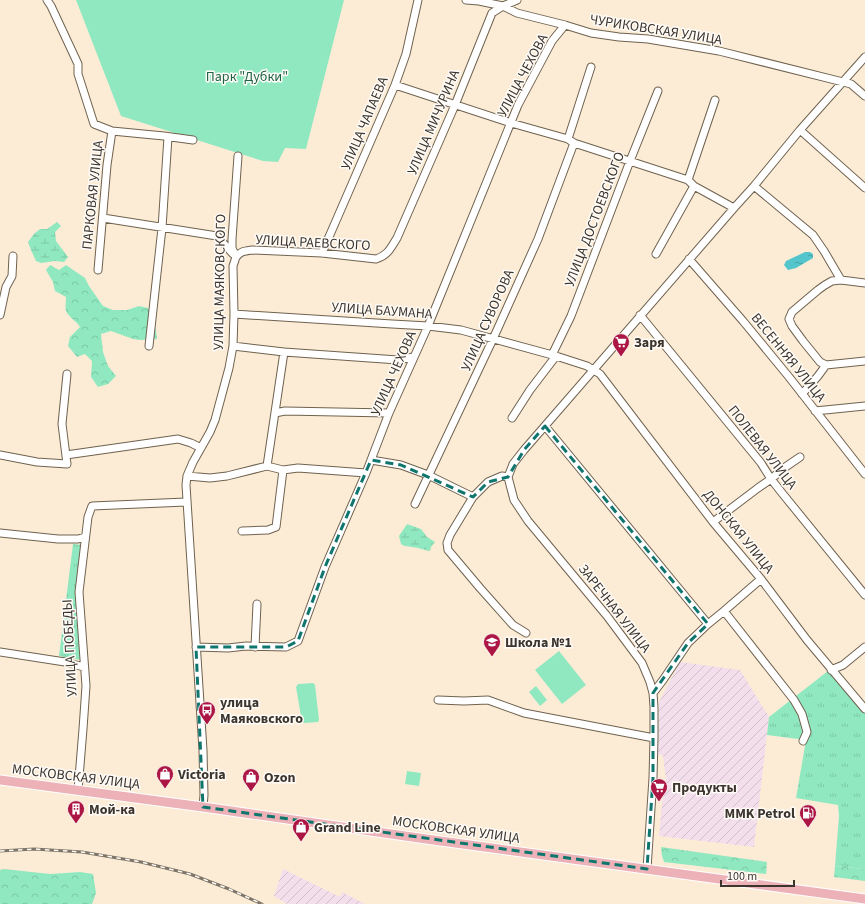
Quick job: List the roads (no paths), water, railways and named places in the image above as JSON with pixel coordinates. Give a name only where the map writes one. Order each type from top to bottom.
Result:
[{"type":"main road","name":"МОСКОВСКАЯ УЛИЦА","points":[[0,780],[865,899]]},
{"type":"street","name":"ПАРКОВАЯ УЛИЦА","points":[[47,0],[78,64],[78,74],[94,124],[112,131],[107,165],[98,270]]},
{"type":"street","name":"УЛИЦА ЧАПАЕВА","points":[[322,253],[395,85],[406,54],[418,0]]},
{"type":"street","name":"ЧУРИКОВСКАЯ УЛИЦА","points":[[466,0],[478,0],[504,6],[517,13],[591,33],[648,39],[719,51],[851,84],[865,96]]},
{"type":"street","name":"УЛИЦА МИЧУРИНА","points":[[389,252],[397,238],[455,105],[492,13],[518,0]]},
{"type":"street","name":"УЛИЦА ЧЕХОВА","points":[[196,647],[286,647],[298,641],[325,567],[366,473],[389,413],[428,326],[518,105],[552,41],[565,25]]},
{"type":"street","points":[[526,633],[513,625],[448,550],[447,543],[450,535],[473,497],[488,482],[502,476],[508,477],[513,464],[524,450],[640,315],[754,186],[800,130],[865,58]]},
{"type":"street","name":"УЛИЦА СУВОРОВА","points":[[415,504],[493,339],[538,239],[571,141],[591,67]]},
{"type":"street","points":[[395,85],[688,180],[694,186],[734,208]]},
{"type":"street","name":"УЛИЦА ДОСТОЕВСКОГО","points":[[512,418],[554,355],[571,316],[658,91]]},
{"type":"street","points":[[688,180],[715,100]]},
{"type":"street","points":[[800,130],[865,188]]},
{"type":"street","points":[[112,131],[193,140]]},
{"type":"street","points":[[149,346],[162,228],[168,137]]},
{"type":"street","name":"УЛИЦА МАЯКОВСКОГО","points":[[203,807],[203,758],[186,485],[187,476],[215,420],[229,368],[233,346],[233,266],[236,257],[232,248],[232,239],[238,156]]},
{"type":"street","points":[[656,254],[694,186]]},
{"type":"street","points":[[754,186],[813,235],[841,280]]},
{"type":"street","points":[[102,218],[218,236],[236,257]]},
{"type":"street","name":"УЛИЦА РАЕВСКОГО","points":[[236,257],[243,251],[252,250],[322,253],[376,258],[389,252]]},
{"type":"street","points":[[0,315],[6,287],[12,276],[13,256]]},
{"type":"street","name":"ВЕСЕННЯЯ УЛИЦА","points":[[689,259],[743,321],[865,474]]},
{"type":"street","points":[[865,283],[841,280],[832,281],[818,290],[792,312],[789,319],[792,326],[820,362],[826,365],[865,361]]},
{"type":"street","name":"УЛИЦА БАУМАНА","points":[[234,314],[428,326],[461,330],[554,355],[587,366],[593,370]]},
{"type":"street","name":"ПОЛЕВАЯ УЛИЦА","points":[[640,315],[865,595]]},
{"type":"street","points":[[233,346],[284,352],[398,360],[413,357]]},
{"type":"street","points":[[267,466],[284,352]]},
{"type":"street","points":[[802,394],[826,365]]},
{"type":"street","name":"ДОНСКАЯ УЛИЦА","points":[[593,370],[600,374],[713,522],[761,579],[806,640],[865,709]]},
{"type":"street","points":[[0,455],[36,462],[67,464],[62,424],[67,374]]},
{"type":"street","points":[[815,410],[865,406]]},
{"type":"street","points":[[275,413],[285,411],[389,413]]},
{"type":"street","points":[[545,426],[708,624]]},
{"type":"street","points":[[66,454],[178,439],[201,448]]},
{"type":"street","points":[[713,522],[800,457]]},
{"type":"street","points":[[371,460],[401,465],[473,497]]},
{"type":"street","points":[[187,476],[210,478],[227,476],[267,466],[283,470],[298,468],[366,473]]},
{"type":"street","points":[[242,531],[268,530],[276,527],[283,470]]},
{"type":"street","name":"ЗАРЕЧНАЯ УЛИЦА","points":[[508,477],[514,500],[528,521],[607,616],[642,663],[650,682],[653,693],[654,738],[647,869]]},
{"type":"street","name":"УЛИЦА ПОБЕДЫ","points":[[78,790],[86,686],[79,592],[88,517],[92,506],[186,502]]},
{"type":"street","points":[[0,533],[58,539],[85,538]]},
{"type":"street","points":[[653,693],[688,643],[761,579]]},
{"type":"street","points":[[255,647],[257,604]]},
{"type":"street","points":[[724,612],[798,707],[802,714],[807,732],[803,741]]},
{"type":"street","points":[[831,670],[843,664],[865,647]]},
{"type":"street","points":[[0,652],[65,662],[84,667]]},
{"type":"street","points":[[438,700],[488,700],[524,713],[654,738]]},
{"type":"water","points":[[805,252],[810,252],[813,254],[813,258],[796,268],[788,270],[784,265],[786,261]]},
{"type":"railway","points":[[0,851],[34,849],[82,852],[141,862],[190,874],[262,904]]},
{"type":"place","name":"Заря","points":[[621,357]]},
{"type":"place","name":"Школа №1","points":[[492,657]]},
{"type":"place","name":"улица Маяковского","points":[[207,725]]},
{"type":"place","name":"Victoria","points":[[165,789]]},
{"type":"place","name":"Ozon","points":[[251,792]]},
{"type":"place","name":"Продукты","points":[[659,802]]},
{"type":"place","name":"Мой-ка","points":[[76,824]]},
{"type":"place","name":"MMK Petrol","points":[[808,828]]},
{"type":"place","name":"Grand Line","points":[[301,842]]},
{"type":"park label","name":"Парк \"Дубки\"","points":[[247,76]]}]
